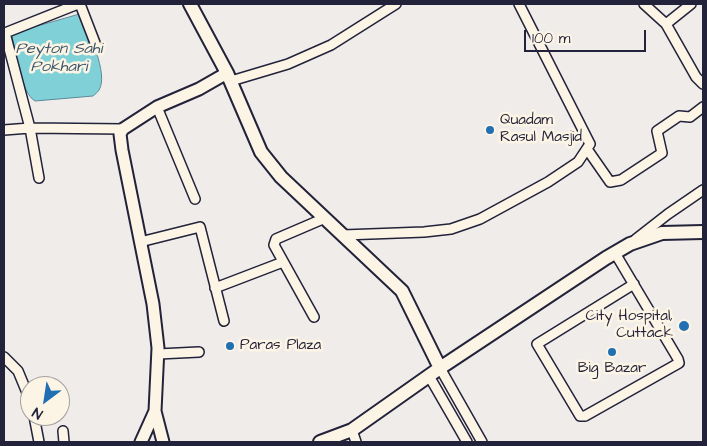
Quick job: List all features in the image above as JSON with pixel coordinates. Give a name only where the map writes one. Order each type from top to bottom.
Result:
[{"type":"main road","points":[[190,4],[229,77],[261,152],[281,177],[402,291],[435,372]]},
{"type":"main road","points":[[320,442],[352,430],[435,372],[630,244],[662,233],[703,232]]},
{"type":"street","points":[[39,178],[30,128],[4,32],[79,4],[97,48]]},
{"type":"street","points":[[163,442],[156,410],[158,354],[153,304],[120,134],[124,129],[157,107],[199,89],[229,77],[288,64],[331,45],[396,4]]},
{"type":"street","points":[[343,235],[451,229],[480,219],[548,182],[578,162],[590,144],[519,4]]},
{"type":"street","points":[[644,4],[666,24],[696,77],[703,84]]},
{"type":"street","points":[[666,24],[690,4]]},
{"type":"street","points":[[157,107],[195,199]]},
{"type":"street","points":[[586,149],[610,182],[621,180],[662,153],[657,131],[679,116],[690,117],[703,107]]},
{"type":"street","points":[[4,130],[30,128],[124,129]]},
{"type":"street","points":[[630,244],[668,214],[703,190]]},
{"type":"street","points":[[314,317],[274,245],[276,239],[325,218]]},
{"type":"street","points":[[140,242],[200,227],[224,321]]},
{"type":"street","points":[[615,253],[634,284],[679,363],[585,416],[580,416],[537,344],[634,284]]},
{"type":"street","points":[[216,288],[283,262]]},
{"type":"street","points":[[158,354],[199,352]]},
{"type":"street","points":[[4,357],[18,371],[20,376]]},
{"type":"street","points":[[435,372],[467,442]]},
{"type":"street","points":[[435,372],[482,442]]},
{"type":"street","points":[[141,442],[156,410]]},
{"type":"street","points":[[36,426],[40,442]]},
{"type":"street","points":[[352,430],[356,442]]},
{"type":"street","points":[[63,431],[64,442]]},
{"type":"water","name":"Peyton Sahi Pokhari","points":[[81,14],[100,63],[101,83],[99,90],[93,96],[35,101],[26,90],[17,62],[12,36],[14,33]]},
{"type":"place","name":"Quadam Rasul Masjid","points":[[490,130]]},
{"type":"place","name":"City Hospital, Cuttack","points":[[684,326]]},
{"type":"place","name":"Paras Plaza","points":[[230,346]]},
{"type":"place","name":"Big Bazar","points":[[612,352]]}]
